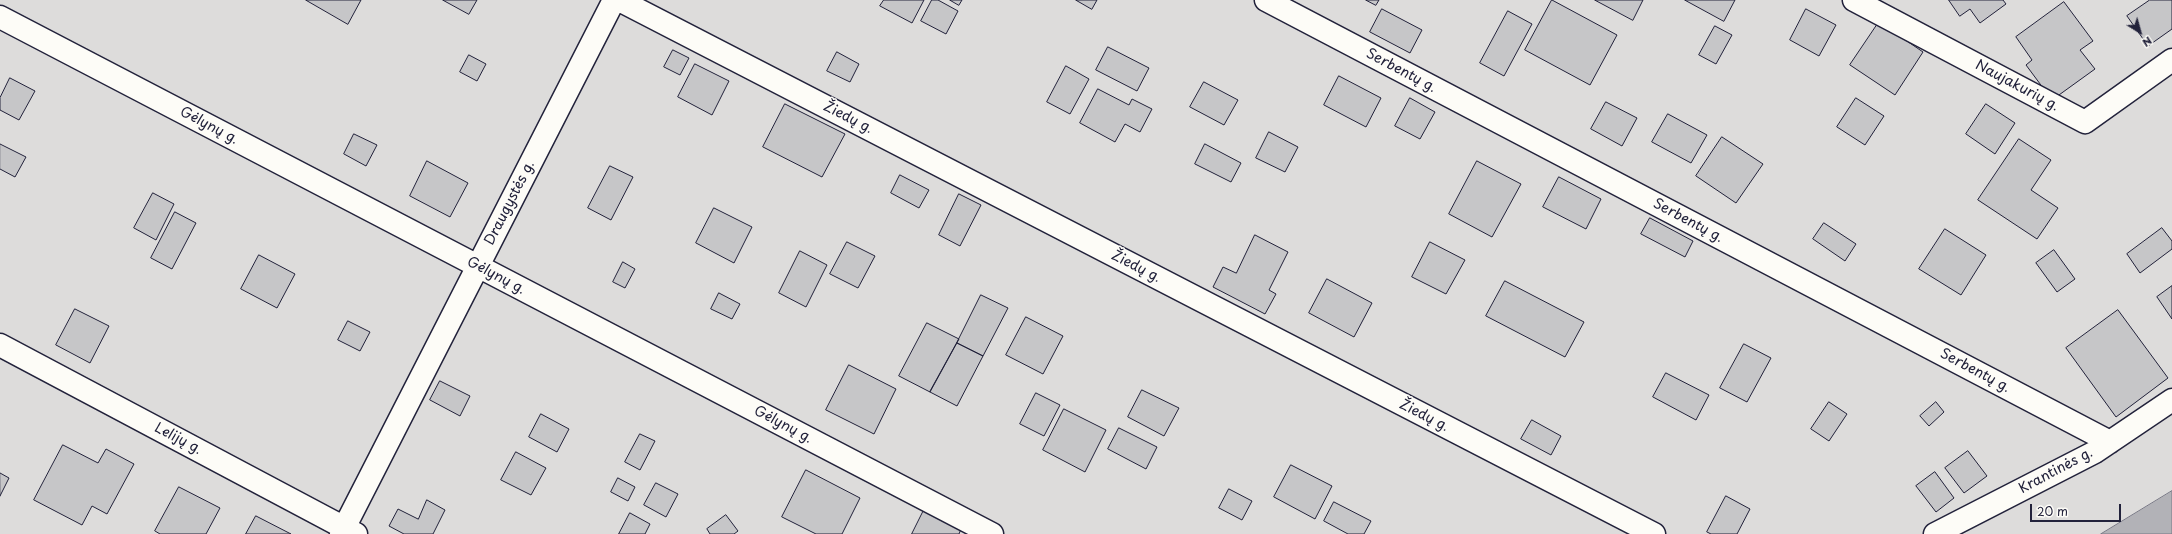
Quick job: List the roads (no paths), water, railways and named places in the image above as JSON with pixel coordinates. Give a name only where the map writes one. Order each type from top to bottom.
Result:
[{"type":"street","name":"Draugystės g.","points":[[347,532],[478,266],[614,0]]},
{"type":"street","name":"Žiedų g.","points":[[619,0],[1654,534]]},
{"type":"street","name":"Serbentų g.","points":[[1266,0],[2110,442]]},
{"type":"street","name":"Naujakurių g.","points":[[1854,0],[2085,122],[2172,60]]},
{"type":"street","name":"Gėlynų g.","points":[[0,17],[992,534]]},
{"type":"street","name":"Lelijų g.","points":[[0,345],[347,532]]},
{"type":"street","name":"Krantinės g.","points":[[1935,534],[2095,452],[2172,400]]}]
